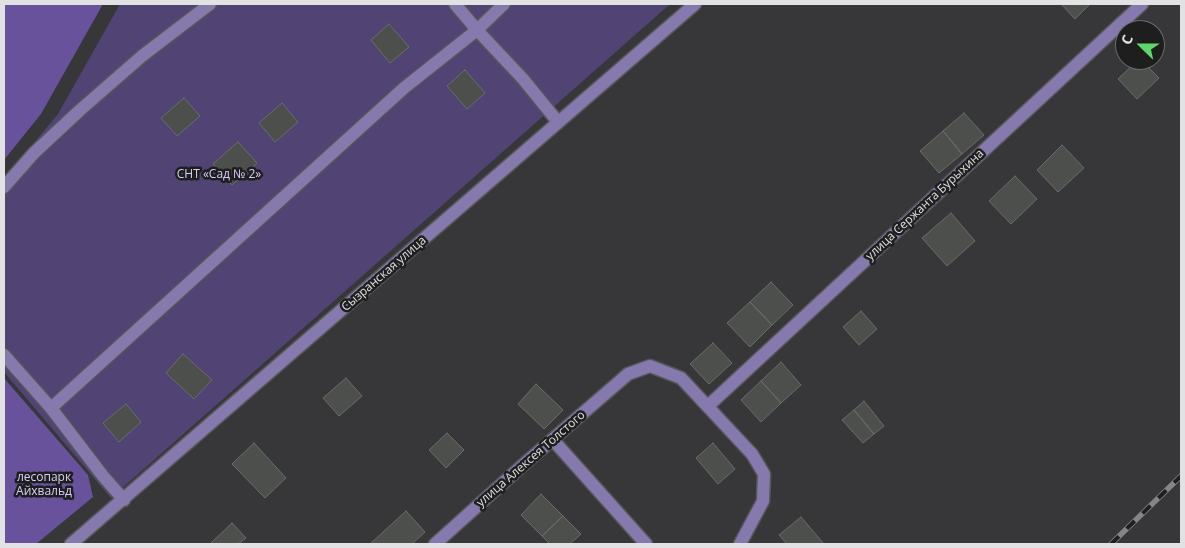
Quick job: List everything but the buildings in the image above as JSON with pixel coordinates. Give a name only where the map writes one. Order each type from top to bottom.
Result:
[{"type":"street","points":[[4,187],[34,153],[79,111],[142,56],[210,4]]},
{"type":"street","points":[[454,4],[523,79],[558,122]]},
{"type":"street","points":[[52,408],[404,88],[476,30],[504,4]]},
{"type":"street","name":"Сызранская улица","points":[[72,544],[696,4]]},
{"type":"street","name":"улица Сержанта Бурыхина","points":[[708,406],[1142,4]]},
{"type":"street","points":[[4,355],[52,408],[103,476],[124,500]]},
{"type":"street","name":"улица Алексея Толстого","points":[[436,544],[628,374],[650,366],[681,378],[708,406]]},
{"type":"street","points":[[708,406],[752,454],[764,474],[763,501],[740,544]]},
{"type":"street","points":[[553,440],[646,544]]},
{"type":"green space","points":[[4,4],[103,4],[41,114],[4,160]]},
{"type":"green space","name":"СНТ «Сад № 2»","points":[[120,4],[670,4],[111,498],[4,372],[4,179],[58,114]]},
{"type":"green space","name":"лесопарк Айхвальд","points":[[4,378],[88,475],[93,497],[36,544],[4,544]]},
{"type":"railway","points":[[1111,544],[1181,476]]}]
